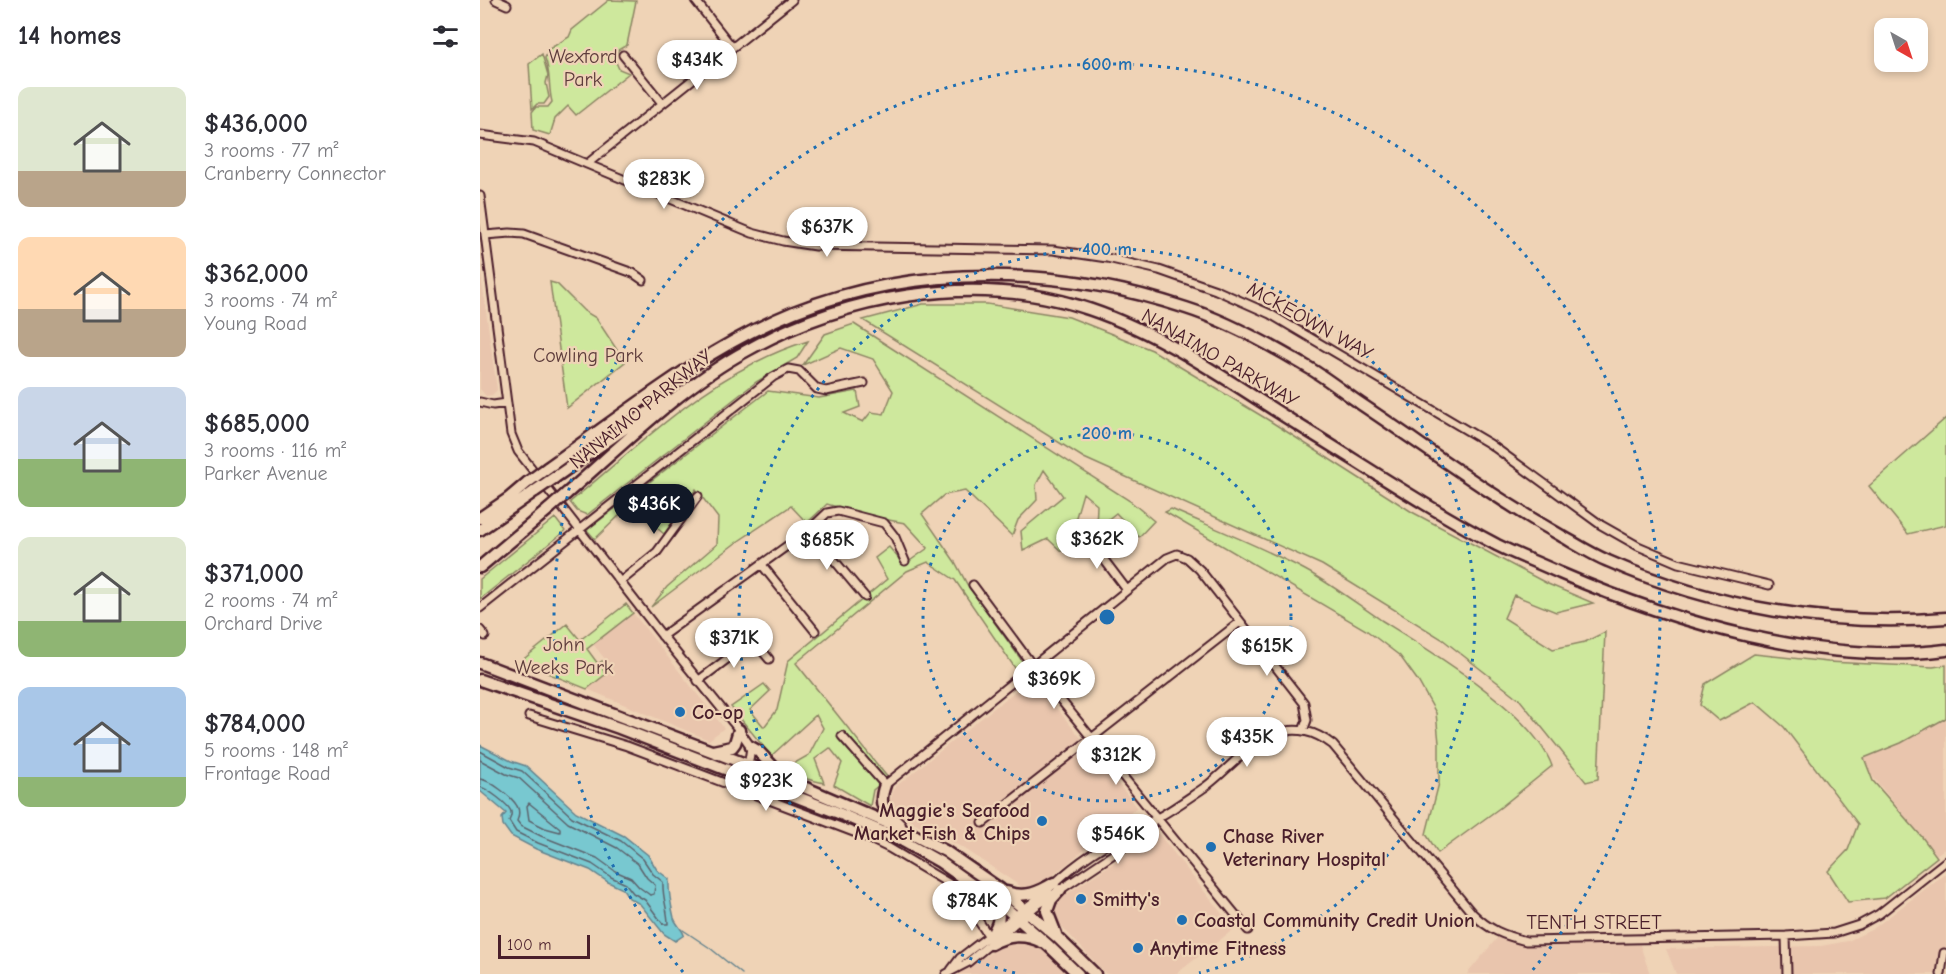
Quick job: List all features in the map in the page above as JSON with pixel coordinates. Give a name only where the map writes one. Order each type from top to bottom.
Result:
[{"type":"highway","name":"NANAIMO PARKWAY","points":[[480,511],[528,482],[715,351],[813,305],[874,287],[929,279],[1006,276],[1065,280],[1120,290],[1187,308],[1249,335],[1305,365],[1526,516],[1605,560],[1665,584],[1727,602],[1817,617],[1873,621],[1946,618]]},
{"type":"highway","name":"NANAIMO PARKWAY","points":[[480,567],[674,400],[744,351],[789,330],[831,315],[906,295],[956,290],[1007,291],[1078,306],[1121,321],[1180,352],[1499,546],[1593,587],[1663,613],[1743,635],[1805,646],[1880,653],[1946,650]]},
{"type":"highway","points":[[480,530],[703,375],[744,351]]},
{"type":"highway","points":[[480,519],[528,482]]},
{"type":"highway","points":[[480,663],[785,779],[904,830],[945,851],[1027,910],[1078,974]]},
{"type":"highway","points":[[480,680],[619,728],[836,812],[901,840],[940,862],[1053,941],[1095,974]]},
{"type":"highway","points":[[711,751],[732,747],[739,730]]},
{"type":"highway","points":[[751,747],[758,751],[785,779]]},
{"type":"highway","points":[[885,785],[880,797],[883,809],[904,830]]},
{"type":"highway","points":[[1053,941],[1047,911],[1057,887]]},
{"type":"highway","points":[[1000,889],[1015,895],[1027,895],[1057,887]]},
{"type":"highway","points":[[991,898],[999,913],[999,922],[991,937],[1018,936],[1053,941]]},
{"type":"street","points":[[496,0],[507,5]]},
{"type":"street","points":[[695,0],[732,47]]},
{"type":"street","points":[[587,164],[792,0]]},
{"type":"street","points":[[623,55],[662,103]]},
{"type":"street","name":"MCKEOWN WAY","points":[[480,135],[534,142],[752,233],[783,241],[815,246],[1053,250],[1107,258],[1148,268],[1216,290],[1270,314],[1490,444],[1601,525],[1638,546],[1678,563],[1768,585]]},
{"type":"street","points":[[480,196],[511,434],[518,451],[751,747],[744,776]]},
{"type":"street","points":[[485,235],[524,234],[633,273],[643,280]]},
{"type":"street","points":[[480,608],[780,373],[788,369],[799,370],[817,389],[826,391],[864,383]]},
{"type":"street","points":[[480,402],[493,405],[507,403]]},
{"type":"street","points":[[620,582],[657,552],[698,496]]},
{"type":"street","points":[[662,636],[809,530],[827,513],[838,512],[884,523],[895,537],[905,561]]},
{"type":"street","points":[[809,530],[865,597]]},
{"type":"street","points":[[1096,537],[1099,553],[1127,590]]},
{"type":"street","points":[[842,736],[885,785],[1167,558],[1177,554],[1187,558],[1200,570],[1304,703],[1307,720],[1303,731]]},
{"type":"street","points":[[762,565],[815,631]]},
{"type":"street","points":[[973,585],[1033,666],[1248,930]]},
{"type":"street","points":[[983,823],[1240,622]]},
{"type":"street","points":[[698,681],[751,637],[768,658]]},
{"type":"street","points":[[529,716],[627,746],[864,836],[948,883],[959,892],[991,937]]},
{"type":"street","name":"TENTH STREET","points":[[1017,918],[1045,893],[1057,887],[1078,865],[1129,831],[1158,818],[1217,778],[1260,741],[1288,730],[1320,735],[1333,745],[1472,913],[1486,927],[1505,936],[1526,941],[1834,933],[1859,925],[1879,914],[1946,861]]},
{"type":"street","points":[[991,937],[1017,918]]},
{"type":"street","points":[[948,972],[967,963],[991,937],[1017,918]]},
{"type":"street","points":[[1786,936],[1787,974]]},
{"type":"street","points":[[1941,974],[1944,953]]},
{"type":"shaded area","points":[[480,268],[497,390],[492,395],[486,396],[480,389]]},
{"type":"shaded area","points":[[633,613],[724,728],[709,740],[587,689],[612,668],[593,644]]},
{"type":"shaded area","points":[[1032,678],[1137,807],[1042,884],[1023,888],[965,849],[896,813],[890,801],[895,787]]},
{"type":"shaded area","points":[[1946,712],[1946,848],[1936,855],[1869,772],[1861,747]]},
{"type":"shaded area","points":[[1158,833],[1234,929],[1176,974],[1106,974],[1053,917],[1059,899]]},
{"type":"shaded area","points":[[1946,873],[1946,974],[1676,974],[1666,949],[1821,946],[1848,941],[1873,929]]},
{"type":"shaded area","points":[[1498,937],[1526,945],[1640,945],[1650,974],[1467,974]]},
{"type":"shaded area","points":[[1018,939],[1043,948],[1070,974],[954,974],[1001,947]]},
{"type":"green space","name":"Wexford Park","points":[[609,0],[636,1],[627,45],[618,50],[615,60],[619,69],[629,73],[576,115],[568,106],[555,119],[550,135],[533,130],[532,112],[536,107],[548,107],[552,102],[545,58],[549,49],[569,37],[572,30]]},
{"type":"green space","name":"Wexford Park","points":[[542,54],[548,75],[546,83],[549,97],[544,104],[537,104],[532,109],[529,64]]},
{"type":"green space","name":"Cowling Park","points":[[550,282],[557,284],[584,311],[596,318],[625,362],[567,408]]},
{"type":"green space","points":[[923,304],[987,304],[1069,317],[1152,350],[1270,421],[1412,512],[1548,584],[1593,603],[1556,612],[1514,595],[1504,618],[1553,649],[1585,642],[1605,632],[1598,779],[1586,782],[1520,700],[1442,639],[1322,565],[1084,458],[863,320]]},
{"type":"green space","points":[[854,324],[1130,501],[1154,521],[1139,537],[1116,513],[1096,529],[1097,505],[1083,493],[1074,524],[1079,540],[1061,551],[1048,539],[1023,551],[1021,531],[1063,496],[1044,470],[1036,485],[1037,500],[1018,520],[1012,536],[965,491],[944,495],[922,514],[955,562],[967,584],[1025,665],[1017,671],[955,580],[928,562],[907,571],[796,663],[888,778],[873,790],[870,806],[834,785],[842,763],[830,748],[815,759],[824,783],[807,779],[786,768],[809,755],[823,728],[816,715],[771,756],[731,707],[764,684],[770,691],[750,710],[764,727],[777,710],[788,661],[887,579],[875,558],[889,547],[904,565],[928,548],[905,523],[872,517],[827,504],[807,523],[791,506],[737,542],[651,607],[667,587],[717,544],[718,518],[696,489],[664,534],[638,512],[623,512],[595,539],[587,530],[768,391],[819,398],[857,391],[860,407],[844,413],[863,422],[871,412],[884,414],[893,391],[873,359],[841,348],[803,365],[825,334]]},
{"type":"green space","points":[[808,341],[797,358],[756,382],[587,515],[577,511],[570,502],[653,432],[711,388],[774,353]]},
{"type":"green space","points":[[1946,418],[1946,525],[1908,534],[1869,486]]},
{"type":"green space","points":[[1171,509],[1305,570],[1451,665],[1502,704],[1524,725],[1541,745],[1552,766],[1438,853],[1426,834],[1439,783],[1436,713],[1418,681],[1400,656],[1366,630],[1165,512]]},
{"type":"green space","points":[[555,518],[565,531],[480,599],[480,579]]},
{"type":"green space","name":"John Weeks Park","points":[[626,604],[633,613],[587,649],[598,664],[602,661],[608,666],[603,670],[606,674],[587,689],[520,662],[567,624],[580,640]]},
{"type":"green space","points":[[1754,654],[1828,662],[1933,667],[1946,665],[1946,718],[1901,743],[1864,758],[1873,781],[1937,857],[1885,898],[1848,902],[1828,871],[1848,850],[1858,824],[1784,727],[1755,702],[1719,721],[1700,705],[1705,684]]},
{"type":"water","points":[[480,745],[526,766],[576,812],[624,836],[648,855],[657,870],[669,879],[669,894],[674,918],[684,935],[675,941],[664,934],[640,904],[629,898],[623,889],[590,870],[536,849],[511,836],[503,825],[502,818],[506,813],[480,791]]},
{"type":"waterway","points":[[683,930],[742,974]]},
{"type":"place","name":"Co-op","points":[[680,712]]},
{"type":"place","name":"Maggie's Seafood Market Fish & Chips","points":[[1042,821]]},
{"type":"place","name":"Chase River Veterinary Hospital","points":[[1211,847]]},
{"type":"place","name":"Smitty's","points":[[1081,899]]},
{"type":"place","name":"Coastal Community Credit Union","points":[[1182,920]]},
{"type":"place","name":"Anytime Fitness","points":[[1138,948]]}]
